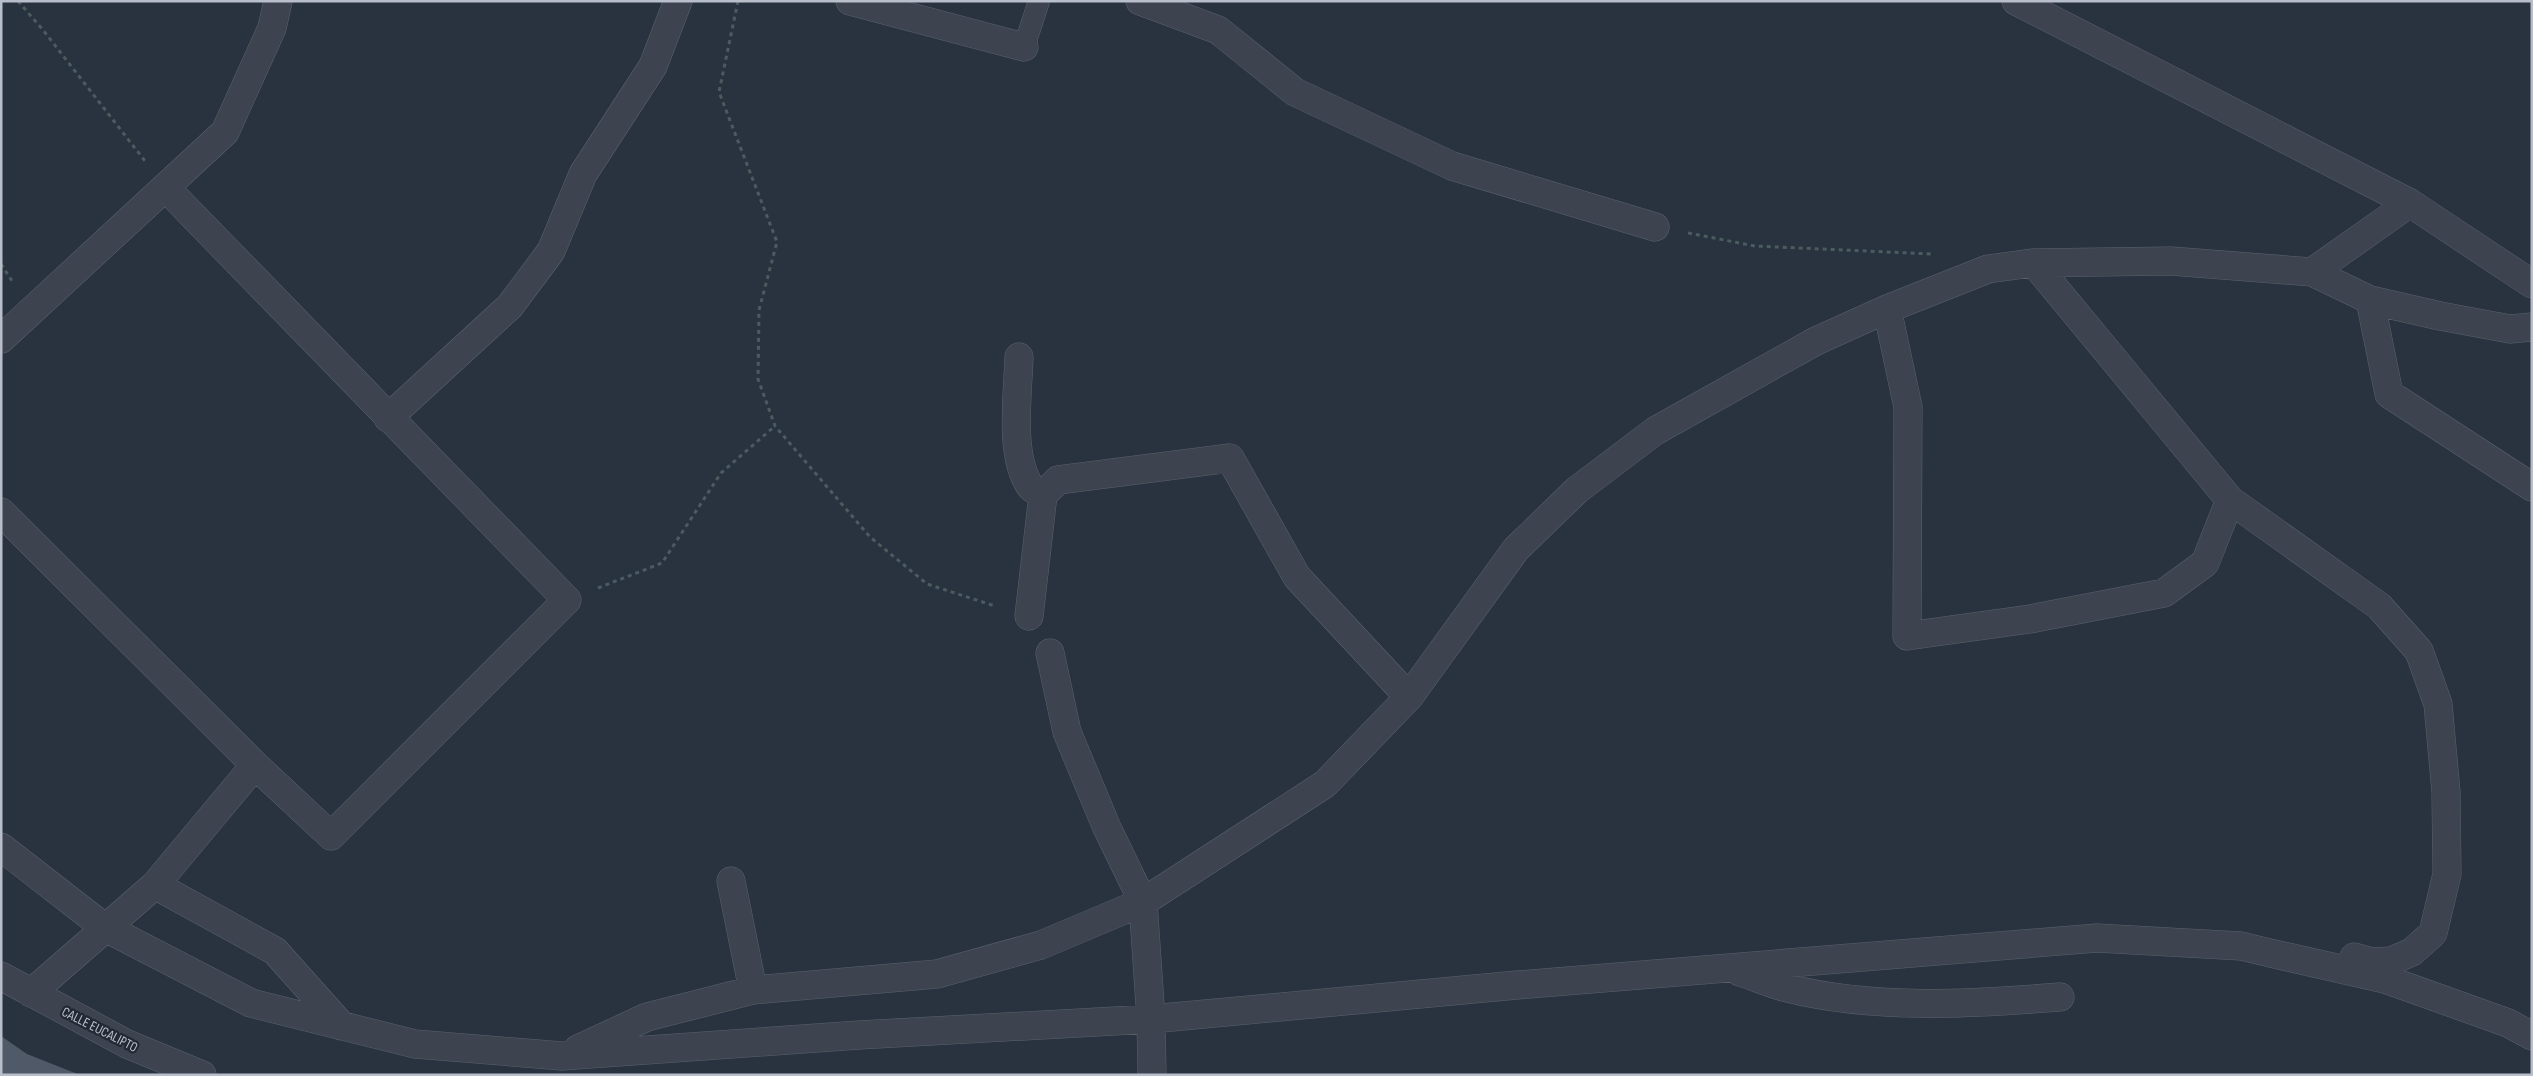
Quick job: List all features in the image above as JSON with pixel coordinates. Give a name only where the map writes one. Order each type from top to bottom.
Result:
[{"type":"street","points":[[1,339],[225,132],[272,28],[278,1]]},
{"type":"street","points":[[388,418],[510,306],[550,251],[583,174],[653,66],[678,1]]},
{"type":"street","points":[[850,1],[1024,47]]},
{"type":"street","points":[[1140,1],[1218,30],[1295,92],[1452,166],[1655,227]]},
{"type":"street","points":[[2016,1],[2410,203],[2532,283]]},
{"type":"street","points":[[1,512],[255,765],[331,836],[567,600],[166,188]]},
{"type":"street","points":[[2312,272],[2410,203]]},
{"type":"street","points":[[562,1065],[647,1017],[753,990],[937,974],[1041,945],[1143,902],[1325,784],[1409,697],[1516,549],[1577,490],[1655,432],[1816,341],[1887,309],[1988,269],[2034,263],[2170,261],[2312,272],[2370,300],[2510,329],[2532,327]]},
{"type":"street","points":[[2034,263],[2230,500],[2379,606],[2419,650],[2438,704],[2446,792],[2447,874],[2433,933],[2412,952],[2391,960],[2372,962],[2322,948],[2305,946],[2270,953]]},
{"type":"street","points":[[2370,300],[2389,394],[2532,487]]},
{"type":"street","points":[[1887,309],[1908,407],[1907,636],[2030,619],[2164,593],[2205,563],[2230,500]]},
{"type":"street","points":[[1019,357],[1018,437],[1020,464],[1031,487],[1043,494]]},
{"type":"street","points":[[1029,616],[1043,494],[1058,480],[1230,458],[1296,577],[1409,697]]},
{"type":"street","points":[[1050,653],[1067,732],[1107,828],[1143,902],[1151,1019],[1152,1075]]},
{"type":"street","points":[[31,993],[155,884],[255,765]]},
{"type":"street","points":[[1,847],[104,927],[251,1003],[415,1044],[562,1065],[859,1035],[1151,1019],[1517,985],[2097,938],[2241,946],[2385,979],[2508,1023],[2532,1036]]},
{"type":"street","points":[[730,881],[753,990]]},
{"type":"street","points":[[155,884],[275,951],[342,1026]]},
{"type":"street","points":[[1730,968],[1787,988],[1850,998],[1930,1003],[1990,1002],[2060,997]]},
{"type":"street","name":"CALLE EUCALIPTO","points":[[1,976],[127,1044],[202,1075]]},
{"type":"lane","points":[[1024,47],[1039,1]]},
{"type":"path","points":[[18,1],[43,30],[166,188]]},
{"type":"path","points":[[738,1],[719,92],[777,242],[759,310],[758,379],[775,426],[870,537],[927,584],[1029,616]]},
{"type":"path","points":[[1655,227],[1755,246],[1926,252],[1935,254]]},
{"type":"path","points":[[567,600],[662,563],[721,473],[775,426]]},
{"type":"building","points":[[1,1036],[27,1054],[80,1075],[1,1075]]}]
